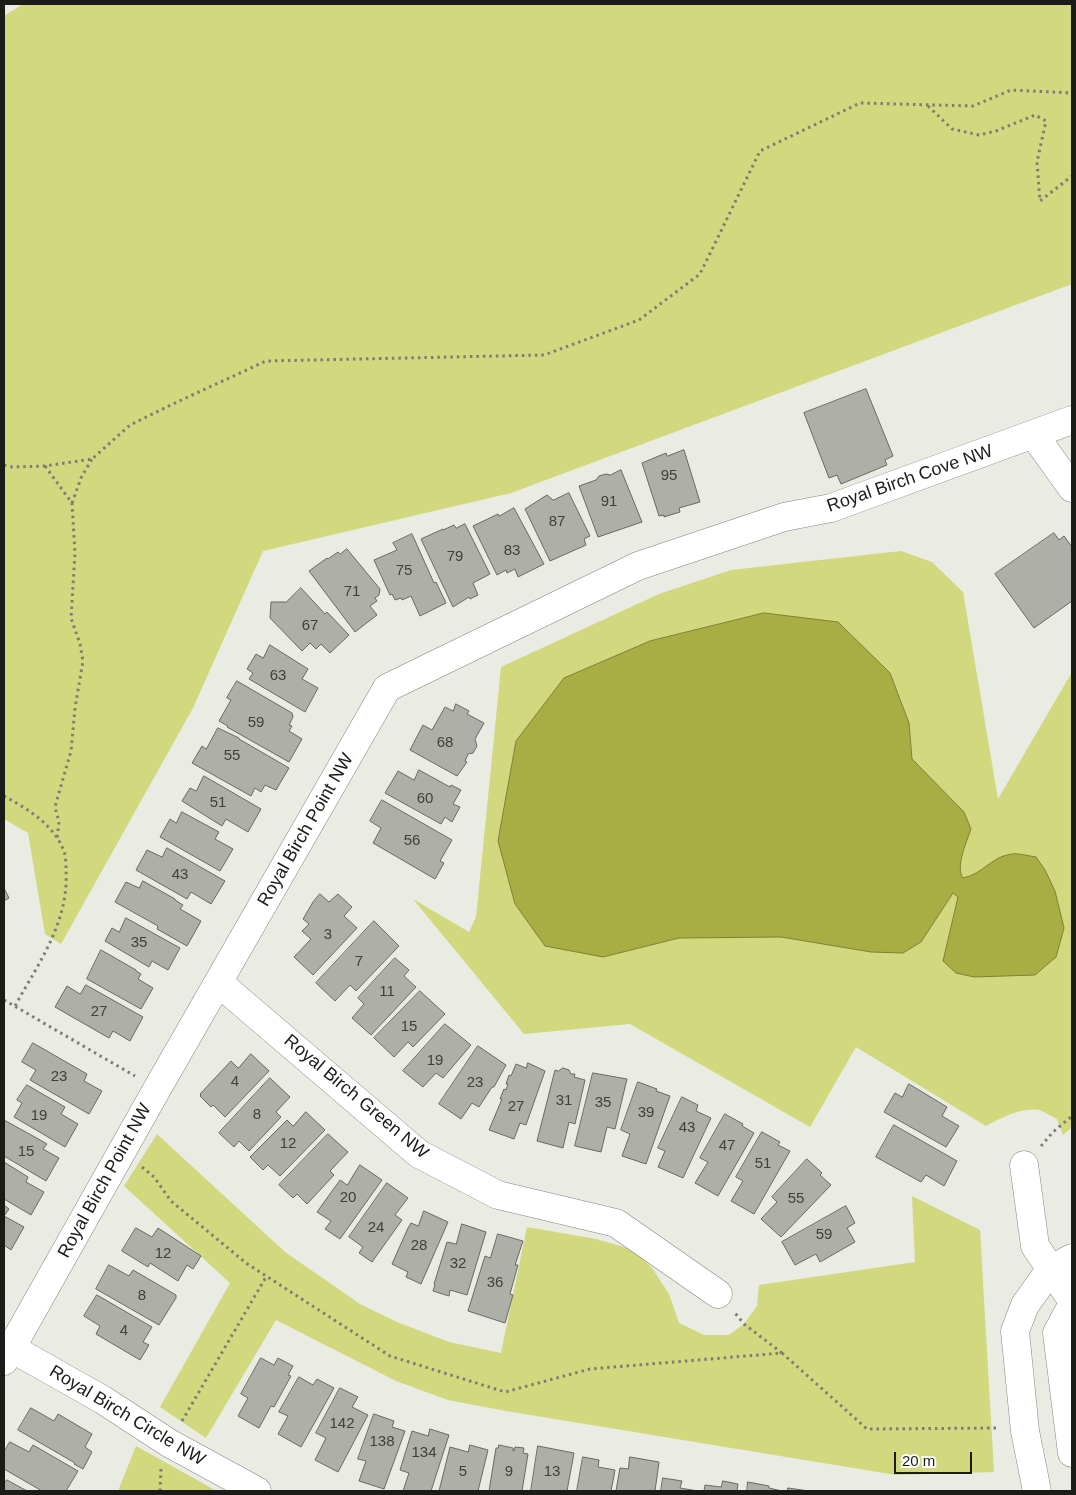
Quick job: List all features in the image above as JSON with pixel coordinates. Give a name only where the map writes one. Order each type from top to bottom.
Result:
[{"type":"street","name":"Royal Birch Cove NW","points":[[784,517],[831,508],[1072,420]]},
{"type":"street","points":[[1034,434],[1072,488]]},
{"type":"street","name":"Royal Birch Point NW","points":[[7,1354],[387,688],[638,566],[784,517]]},
{"type":"street","name":"Royal Birch Green NW","points":[[219,983],[419,1154],[498,1195],[616,1223],[718,1294]]},
{"type":"street","points":[[1024,1165],[1034,1246],[1061,1264],[1072,1300]]},
{"type":"street","points":[[1037,1491],[1025,1431],[1015,1332],[1025,1305],[1061,1264]]},
{"type":"street","points":[[1072,1305],[1056,1333],[1072,1453]]},
{"type":"street","name":"Royal Birch Circle NW","points":[[7,1354],[103,1400],[169,1443],[257,1491]]},
{"type":"path","points":[[57,838],[59,822],[56,807],[71,751],[75,708],[83,661],[80,644],[71,618],[75,553],[72,503],[81,478],[92,459],[130,425],[175,402],[266,361],[544,355],[639,320],[700,274],[760,151],[860,103],[974,106],[1011,90],[1072,93]]},
{"type":"path","points":[[928,106],[952,129],[979,135],[996,131],[1035,115],[1046,121],[1037,162],[1040,201],[1072,176]]},
{"type":"path","points":[[4,465],[12,467],[44,466],[92,459]]},
{"type":"path","points":[[44,466],[72,503]]},
{"type":"path","points":[[4,796],[28,810],[57,838],[64,850],[66,863],[62,912],[52,940],[15,1006]]},
{"type":"path","points":[[4,1000],[157,1089]]},
{"type":"path","points":[[1024,1165],[1054,1132],[1072,1116]]},
{"type":"path","points":[[121,1152],[142,1166],[154,1177],[171,1201],[201,1227],[266,1277],[390,1356],[505,1392],[590,1369],[782,1354]]},
{"type":"path","points":[[160,1491],[161,1464],[169,1443],[266,1277]]},
{"type":"path","points":[[718,1294],[744,1324],[782,1354],[867,1429],[998,1428],[998,1418]]},
{"type":"shaded area","points":[[23,4],[1072,4],[1072,284],[511,493],[263,551],[193,708],[61,944],[45,934],[28,833],[4,819],[4,16]]},
{"type":"shaded area","points":[[901,551],[932,562],[963,592],[998,799],[1072,672],[1072,1127],[1063,1135],[1057,1119],[1039,1110],[1032,1109],[1011,1114],[986,1126],[856,1047],[810,1127],[630,1024],[524,1034],[413,899],[469,932],[476,917],[501,667],[659,594],[731,570]]},
{"type":"shaded area","points":[[764,613],[838,622],[890,673],[909,723],[912,759],[964,812],[971,829],[960,867],[963,878],[976,873],[1005,855],[1018,854],[1036,857],[1045,870],[1055,891],[1064,928],[1056,957],[1035,975],[974,977],[956,973],[943,961],[958,897],[953,893],[921,942],[903,953],[871,952],[781,937],[679,938],[603,957],[545,946],[515,904],[498,841],[516,741],[564,678],[650,641]]},
{"type":"shaded area","points":[[157,1134],[285,1252],[360,1304],[397,1322],[449,1342],[501,1353],[527,1227],[596,1239],[634,1250],[652,1268],[669,1294],[679,1323],[704,1335],[729,1335],[744,1324],[757,1306],[759,1285],[915,1262],[912,1196],[980,1230],[994,1472],[896,1475],[448,1400],[396,1381],[276,1320],[206,1438],[160,1407],[230,1283],[124,1186]]},
{"type":"shaded area","points":[[136,1446],[213,1489],[212,1491],[118,1491]]},
{"type":"building","points":[[866,389],[893,456],[885,460],[887,465],[841,484],[837,475],[829,478],[804,413]]},
{"type":"building","points":[[684,450],[700,502],[679,508],[680,512],[664,517],[664,515],[659,516],[642,463],[666,453],[667,456]]},
{"type":"building","points":[[621,470],[642,522],[598,537],[579,486],[596,480],[599,476],[610,475]]},
{"type":"building","points":[[569,493],[590,536],[584,539],[586,545],[550,561],[525,509],[547,495],[553,500]]},
{"type":"building","points":[[514,508],[544,564],[518,577],[515,569],[507,573],[506,570],[497,575],[473,526]]},
{"type":"building","points":[[465,524],[490,574],[473,583],[478,595],[470,599],[469,597],[453,607],[421,539],[454,525],[456,528]]},
{"type":"building","points":[[1054,533],[1059,540],[1064,536],[1072,547],[1072,601],[1034,628],[995,574]]},
{"type":"building","points":[[412,534],[434,583],[436,582],[446,603],[420,616],[411,596],[402,600],[401,598],[395,600],[392,594],[390,595],[374,560],[397,550],[393,543]]},
{"type":"building","points":[[347,549],[380,589],[379,595],[375,598],[377,601],[370,606],[377,615],[355,632],[309,571],[327,558],[338,552],[340,554]]},
{"type":"building","points":[[301,588],[325,614],[327,612],[349,635],[330,653],[321,644],[316,649],[310,643],[302,651],[270,618],[271,602],[286,602]]},
{"type":"building","points":[[270,645],[308,669],[302,679],[318,688],[305,712],[249,679],[253,673],[247,669],[256,654],[263,658]]},
{"type":"building","points":[[237,681],[292,713],[293,717],[289,725],[292,726],[289,731],[302,739],[289,762],[219,721],[231,700],[227,698]]},
{"type":"building","points":[[456,704],[469,711],[467,714],[484,723],[475,739],[477,746],[473,753],[468,754],[465,761],[467,762],[457,776],[410,750],[423,725],[432,730],[445,707],[453,711]]},
{"type":"building","points":[[218,728],[239,738],[289,768],[276,790],[265,785],[261,792],[255,788],[251,796],[192,763],[202,746],[206,749]]},
{"type":"building","points":[[419,770],[450,787],[451,785],[461,790],[453,804],[460,807],[452,822],[445,817],[441,824],[385,793],[398,771],[414,780]]},
{"type":"building","points":[[204,776],[261,809],[248,832],[226,819],[222,826],[182,801],[190,788],[196,791]]},
{"type":"building","points":[[382,800],[452,840],[440,861],[444,863],[435,879],[373,843],[381,828],[370,821]]},
{"type":"building","points":[[182,812],[219,832],[215,839],[233,849],[220,871],[160,837],[170,819],[176,823]]},
{"type":"building","points":[[167,848],[225,881],[211,904],[191,892],[187,899],[136,870],[147,850],[162,857]]},
{"type":"building","points":[[143,881],[175,899],[183,905],[180,909],[201,921],[187,946],[157,929],[158,926],[115,902],[126,882],[139,888]]},
{"type":"building","points":[[4,888],[9,898],[4,901]]},
{"type":"building","points":[[320,894],[329,902],[338,894],[352,907],[344,916],[357,928],[313,975],[294,957],[311,939],[302,931],[309,924],[303,919]]},
{"type":"building","points":[[126,918],[180,948],[168,970],[152,961],[149,967],[105,941],[112,928],[119,932]]},
{"type":"building","points":[[374,921],[399,946],[356,991],[350,985],[335,1001],[316,983]]},
{"type":"building","points":[[101,950],[136,970],[141,974],[138,979],[153,988],[141,1009],[87,979]]},
{"type":"building","points":[[395,958],[409,970],[404,976],[416,987],[371,1035],[352,1018],[364,1004],[358,998]]},
{"type":"building","points":[[86,985],[143,1017],[130,1041],[113,1031],[109,1038],[55,1007],[67,986],[80,994]]},
{"type":"building","points":[[420,991],[445,1014],[413,1047],[408,1042],[394,1057],[374,1038]]},
{"type":"building","points":[[445,1024],[471,1045],[443,1078],[436,1073],[423,1087],[403,1071]]},
{"type":"building","points":[[33,1043],[87,1074],[84,1081],[102,1091],[89,1114],[30,1080],[36,1070],[22,1062]]},
{"type":"building","points":[[478,1046],[506,1065],[494,1087],[492,1087],[479,1107],[472,1103],[461,1119],[439,1104]]},
{"type":"building","points":[[251,1054],[269,1071],[225,1117],[213,1105],[211,1107],[200,1094],[231,1061],[238,1068]]},
{"type":"building","points":[[528,1063],[545,1071],[526,1125],[520,1123],[514,1139],[489,1130],[502,1099],[500,1099],[504,1089],[506,1090],[509,1075],[511,1076],[516,1064],[526,1068]]},
{"type":"building","points":[[563,1068],[569,1070],[571,1074],[575,1074],[574,1077],[585,1080],[575,1124],[569,1122],[563,1148],[537,1141],[555,1070],[558,1071]]},
{"type":"building","points":[[593,1073],[627,1079],[615,1129],[607,1127],[601,1152],[575,1146]]},
{"type":"building","points":[[270,1078],[290,1097],[276,1112],[281,1117],[249,1151],[239,1141],[234,1147],[219,1133]]},
{"type":"building","points":[[638,1082],[670,1096],[646,1164],[622,1156],[630,1134],[621,1130]]},
{"type":"building","points":[[909,1084],[947,1107],[942,1116],[959,1126],[946,1147],[884,1112],[895,1093],[902,1097]]},
{"type":"building","points":[[27,1085],[65,1107],[61,1114],[78,1124],[65,1147],[14,1117],[22,1103],[17,1100]]},
{"type":"building","points":[[682,1097],[698,1105],[696,1111],[711,1118],[683,1178],[658,1167],[665,1151],[658,1148]]},
{"type":"building","points":[[306,1112],[325,1130],[280,1176],[268,1165],[263,1170],[250,1157],[287,1120],[293,1126]]},
{"type":"building","points":[[725,1114],[754,1133],[718,1196],[695,1183],[708,1162],[700,1158]]},
{"type":"building","points":[[4,1120],[47,1144],[43,1149],[59,1158],[46,1181],[4,1156]]},
{"type":"building","points":[[894,1125],[957,1161],[944,1186],[926,1175],[921,1182],[876,1157]]},
{"type":"building","points":[[762,1132],[780,1142],[778,1145],[790,1151],[754,1214],[731,1201],[743,1181],[736,1177]]},
{"type":"building","points":[[328,1134],[348,1152],[330,1171],[334,1175],[307,1204],[297,1194],[293,1198],[279,1185]]},
{"type":"building","points":[[807,1159],[822,1173],[820,1175],[831,1185],[781,1237],[761,1219],[777,1202],[772,1197]]},
{"type":"building","points":[[4,1162],[28,1177],[26,1182],[44,1192],[31,1215],[4,1199]]},
{"type":"building","points":[[360,1165],[382,1180],[340,1239],[325,1229],[331,1221],[317,1212],[340,1180],[347,1185]]},
{"type":"building","points":[[387,1183],[408,1198],[395,1215],[402,1220],[372,1262],[359,1253],[363,1247],[349,1237]]},
{"type":"building","points":[[4,1205],[9,1209],[4,1216]]},
{"type":"building","points":[[846,1206],[855,1223],[847,1228],[855,1242],[820,1262],[816,1254],[795,1265],[782,1242]]},
{"type":"building","points":[[424,1211],[448,1222],[421,1284],[406,1277],[408,1272],[392,1264],[411,1223],[418,1226]]},
{"type":"building","points":[[4,1216],[24,1227],[11,1250],[4,1245]]},
{"type":"building","points":[[462,1224],[486,1232],[467,1295],[450,1290],[449,1296],[433,1291],[434,1284],[447,1242],[456,1244]]},
{"type":"building","points":[[136,1228],[152,1237],[158,1228],[201,1256],[193,1269],[187,1265],[178,1281],[150,1263],[148,1267],[122,1251]]},
{"type":"building","points":[[498,1234],[523,1241],[515,1265],[518,1265],[510,1294],[513,1295],[505,1323],[468,1311],[485,1256],[490,1258]]},
{"type":"building","points":[[109,1265],[129,1276],[133,1270],[176,1295],[159,1325],[96,1289]]},
{"type":"building","points":[[97,1295],[152,1327],[143,1342],[149,1345],[140,1360],[96,1334],[100,1326],[84,1316]]},
{"type":"building","points":[[261,1358],[274,1365],[278,1358],[293,1366],[288,1375],[291,1376],[274,1407],[271,1406],[259,1428],[238,1416],[248,1398],[241,1394]]},
{"type":"building","points":[[299,1377],[313,1385],[317,1379],[334,1388],[301,1447],[278,1434],[288,1416],[279,1412]]},
{"type":"building","points":[[340,1388],[358,1397],[352,1407],[368,1415],[338,1472],[315,1460],[326,1438],[316,1433]]},
{"type":"building","points":[[31,1408],[54,1421],[58,1414],[92,1434],[85,1447],[92,1452],[83,1469],[18,1430]]},
{"type":"building","points":[[374,1414],[394,1421],[392,1427],[405,1431],[384,1489],[359,1481],[366,1461],[358,1459]]},
{"type":"building","points":[[430,1429],[449,1435],[431,1491],[403,1491],[409,1473],[400,1470],[412,1431],[428,1436]]},
{"type":"building","points":[[10,1442],[29,1452],[33,1445],[78,1471],[66,1491],[42,1491],[4,1469],[4,1452]]},
{"type":"building","points":[[470,1445],[488,1450],[478,1491],[439,1491],[450,1447],[468,1452]]},
{"type":"building","points":[[499,1445],[513,1448],[513,1451],[515,1447],[524,1448],[523,1453],[528,1454],[522,1491],[489,1491],[496,1448]]},
{"type":"building","points":[[538,1446],[574,1453],[567,1491],[531,1491]]},
{"type":"building","points":[[583,1457],[599,1460],[598,1467],[615,1470],[611,1491],[577,1491]]},
{"type":"building","points":[[630,1457],[659,1462],[655,1491],[616,1491],[620,1468],[628,1469]]},
{"type":"building","points":[[663,1478],[682,1481],[680,1488],[698,1491],[661,1491]]},
{"type":"building","points":[[7,1480],[27,1491],[4,1491],[4,1484]]},
{"type":"building","points":[[723,1481],[738,1484],[737,1491],[704,1491],[705,1485],[721,1487]]},
{"type":"building","points":[[748,1482],[769,1486],[769,1488],[782,1491],[747,1491]]},
{"type":"building","points":[[788,1488],[809,1491],[788,1491]]}]
